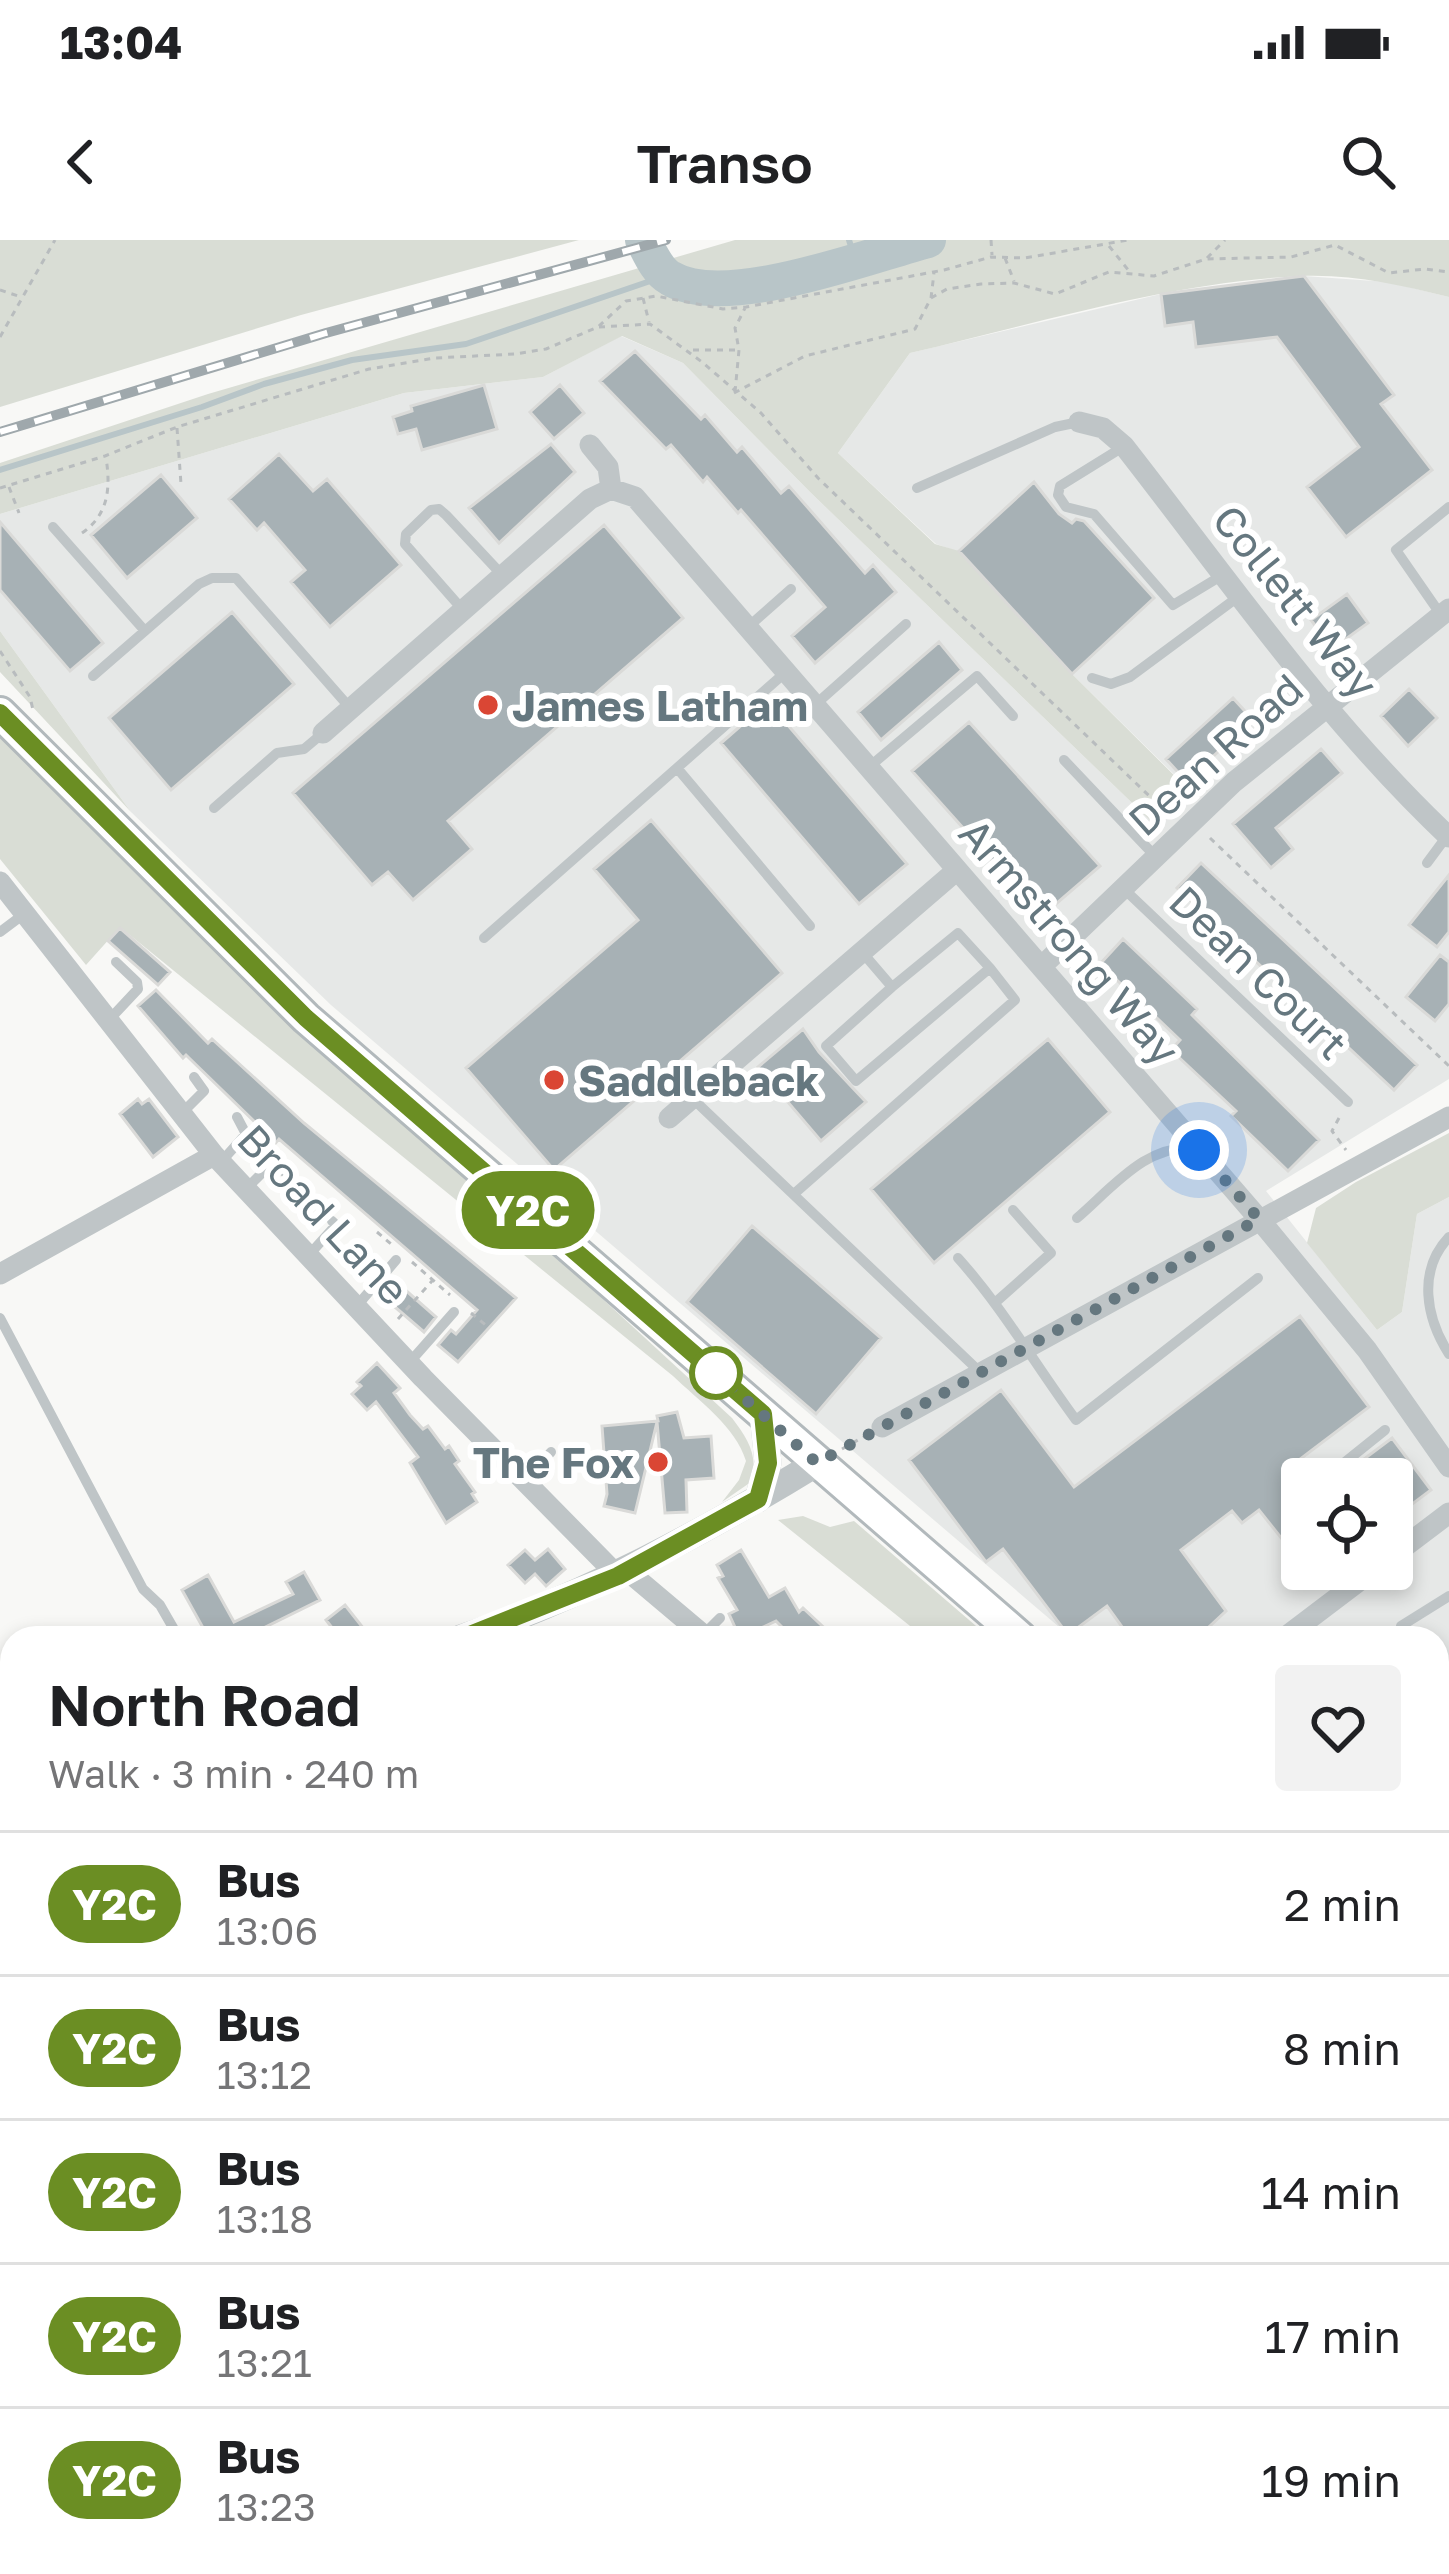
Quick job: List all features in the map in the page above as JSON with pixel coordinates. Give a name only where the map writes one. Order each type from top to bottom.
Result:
[{"type":"main road","points":[[0,713],[306,1018],[1007,1626]]},
{"type":"street","name":"Collett Way","points":[[1079,422],[1103,428],[1124,446],[1328,704],[1409,800],[1448,835]]},
{"type":"street","name":"Armstrong Way","points":[[590,445],[608,467],[611,488],[635,497],[1259,1219],[1367,1350],[1449,1467]]},
{"type":"street","points":[[323,733],[565,519],[611,488]]},
{"type":"street","name":"Dean Road","points":[[1041,967],[1234,782],[1445,612]]},
{"type":"street","points":[[669,1118],[957,870]]},
{"type":"street","name":"Broad Lane","points":[[0,882],[245,1190],[526,1480],[624,1573],[692,1626]]},
{"type":"street","points":[[882,1427],[1449,1117]]},
{"type":"street","points":[[0,1274],[218,1159]]},
{"type":"street","points":[[758,1499],[768,1463],[763,1414]]},
{"type":"street","points":[[491,1626],[624,1573],[817,1463]]},
{"type":"street","points":[[1413,1540],[1449,1513]]},
{"type":"street","points":[[1298,1626],[1342,1590]]},
{"type":"lane","points":[[916,488],[1055,427],[1079,422]]},
{"type":"lane","points":[[1124,446],[1060,487],[1060,501],[1094,514],[1173,605],[1224,574]]},
{"type":"lane","points":[[1445,612],[1396,550],[1449,507]]},
{"type":"lane","points":[[464,612],[405,544],[406,534],[431,510],[440,509],[504,577]]},
{"type":"lane","points":[[53,527],[145,631]]},
{"type":"lane","points":[[93,676],[199,584],[212,578],[236,578],[351,709]]},
{"type":"lane","points":[[748,626],[791,590]]},
{"type":"lane","points":[[1092,678],[1111,684],[1130,677],[1241,595]]},
{"type":"lane","points":[[816,704],[906,624]]},
{"type":"lane","points":[[484,938],[787,671]]},
{"type":"lane","points":[[869,767],[976,676],[1012,716]]},
{"type":"lane","points":[[214,808],[277,753],[304,749],[323,733]]},
{"type":"lane","points":[[1064,760],[1157,858]]},
{"type":"lane","points":[[677,768],[810,926]]},
{"type":"lane","points":[[1427,862],[1448,835]]},
{"type":"lane","name":"Dean Court","points":[[1125,890],[1348,1102]]},
{"type":"lane","points":[[0,932],[24,914]]},
{"type":"lane","points":[[795,1193],[1015,1000],[990,968],[958,933],[826,1046],[856,1081],[990,968]]},
{"type":"lane","points":[[862,952],[892,987]]},
{"type":"lane","points":[[109,1020],[138,989],[137,982],[116,962]]},
{"type":"lane","points":[[181,1114],[204,1091],[194,1077]]},
{"type":"lane","points":[[693,1099],[980,1372]]},
{"type":"lane","points":[[218,1159],[247,1134],[237,1117]]},
{"type":"lane","points":[[1077,1218],[1149,1157],[1176,1145],[1199,1150]]},
{"type":"lane","points":[[245,1190],[273,1162],[288,1175]]},
{"type":"lane","points":[[997,1301],[1051,1253],[1013,1210]]},
{"type":"lane","points":[[308,1256],[336,1226],[332,1221]]},
{"type":"lane","points":[[1449,1237],[1433,1265],[1427,1297],[1432,1325],[1449,1354]]},
{"type":"lane","points":[[958,1258],[997,1301],[1076,1420],[1258,1278]]},
{"type":"lane","points":[[356,1307],[396,1261]]},
{"type":"lane","points":[[409,1363],[454,1312]]},
{"type":"lane","points":[[0,1318],[142,1589],[160,1604],[172,1626]]},
{"type":"lane","points":[[1350,1458],[1385,1430]]},
{"type":"lane","points":[[526,1480],[551,1452]]},
{"type":"lane","points":[[1401,1626],[1449,1596]]},
{"type":"lane","points":[[714,1626],[720,1618]]},
{"type":"path","points":[[0,337],[55,240]]},
{"type":"path","points":[[992,240],[992,257]]},
{"type":"path","points":[[0,488],[105,456],[177,427],[369,369],[435,358],[514,355],[559,345],[598,327],[626,301],[656,296],[723,309],[746,307],[992,257],[1128,240]]},
{"type":"path","points":[[1206,259],[1225,240]]},
{"type":"path","points":[[931,298],[947,289],[1014,283],[1055,294],[1109,272],[1154,276],[1206,259],[1291,257],[1335,243],[1389,273],[1449,272]]},
{"type":"path","points":[[1108,245],[1130,273]]},
{"type":"path","points":[[1005,257],[1014,283]]},
{"type":"path","points":[[734,394],[805,356],[915,329],[931,298],[934,271]]},
{"type":"path","points":[[0,290],[23,298]]},
{"type":"path","points":[[643,298],[650,323],[761,413],[818,478],[1184,830],[1207,834],[1449,1066]]},
{"type":"path","points":[[734,394],[739,350],[735,328],[746,307]]},
{"type":"path","points":[[598,327],[650,323]]},
{"type":"path","points":[[688,350],[739,350]]},
{"type":"path","points":[[177,427],[181,484]]},
{"type":"path","points":[[82,533],[98,521],[106,502],[105,456]]},
{"type":"path","points":[[9,485],[19,513]]},
{"type":"path","points":[[0,651],[30,697],[38,728],[26,742]]},
{"type":"path","points":[[1348,1102],[1332,1131],[1357,1166]]},
{"type":"path","points":[[377,1232],[488,1328]]},
{"type":"path","points":[[384,1336],[433,1280]]},
{"type":"path","points":[[817,1463],[882,1427]]},
{"type":"shaded area","points":[[0,240],[579,240],[301,315],[0,407]]},
{"type":"shaded area","points":[[735,240],[1449,240],[1449,297],[1339,277],[1253,280],[1105,306],[910,353],[838,453],[935,544],[959,551],[1072,674],[1192,793],[1157,827],[683,363],[622,336],[543,377],[404,393],[0,514],[0,463],[208,394]]},
{"type":"shaded area","points":[[1304,276],[1388,282],[1449,297],[1449,1079],[1266,1191],[1377,1330],[1402,1312],[1417,1214],[1449,1197],[1449,1626],[1058,1626],[331,1005],[131,812],[0,631],[0,514],[404,393],[543,377],[621,336],[683,363],[1157,827],[1192,792],[1072,674],[959,552],[936,544],[838,453],[910,353],[1161,294]]},
{"type":"shaded area","points":[[0,631],[131,812],[0,672]]},
{"type":"shaded area","points":[[0,730],[213,947],[594,1282],[594,1291],[732,1418],[750,1448],[751,1482],[722,1502],[746,1461],[734,1437],[704,1404],[120,927],[86,965],[0,859]]},
{"type":"shaded area","points":[[1449,1133],[1449,1197],[1417,1214],[1402,1312],[1377,1330],[1307,1243],[1316,1208]]},
{"type":"shaded area","points":[[803,1516],[830,1527],[854,1521],[976,1626],[910,1626],[778,1520]]},
{"type":"building","points":[[1304,276],[1394,395],[1381,404],[1432,470],[1346,537],[1307,487],[1359,447],[1277,337],[1196,347],[1193,322],[1165,326],[1161,294]]},
{"type":"building","points":[[635,351],[701,419],[705,415],[737,452],[742,447],[781,493],[789,486],[865,573],[873,565],[896,592],[815,663],[792,636],[825,607],[741,510],[738,513],[707,477],[703,482],[671,445],[666,449],[600,381]]},
{"type":"building","points":[[484,385],[497,429],[422,450],[416,429],[398,434],[393,417],[412,411],[411,406]]},
{"type":"building","points":[[560,385],[584,413],[554,439],[530,412]]},
{"type":"building","points":[[551,444],[575,472],[499,543],[469,508]]},
{"type":"building","points":[[279,454],[313,491],[327,479],[401,565],[330,627],[291,582],[305,570],[264,523],[257,530],[229,499]]},
{"type":"building","points":[[161,475],[197,518],[127,578],[91,535]]},
{"type":"building","points":[[1034,482],[1059,514],[1072,523],[1084,521],[1154,598],[1072,674],[959,551]]},
{"type":"building","points":[[0,522],[103,643],[70,671],[0,590]]},
{"type":"building","name":"James Latham","points":[[604,525],[683,618],[448,821],[472,849],[413,900],[388,872],[372,885],[293,793]]},
{"type":"building","points":[[1347,594],[1368,623],[1332,649],[1311,620]]},
{"type":"building","points":[[232,612],[294,684],[171,790],[109,718]]},
{"type":"building","points":[[939,642],[962,670],[881,740],[858,712]]},
{"type":"building","points":[[1409,689],[1437,718],[1408,746],[1381,716]]},
{"type":"building","points":[[1233,698],[1253,720],[1186,781],[1166,759]]},
{"type":"building","points":[[768,702],[907,864],[859,904],[721,743]]},
{"type":"building","points":[[969,722],[1100,866],[1042,916],[912,771]]},
{"type":"building","points":[[1321,749],[1342,773],[1276,828],[1293,849],[1271,868],[1233,824]]},
{"type":"building","points":[[651,820],[782,973],[554,1170],[466,1068],[638,920],[594,869]]},
{"type":"building","points":[[1201,863],[1417,1065],[1394,1090],[1177,888]]},
{"type":"building","points":[[1449,875],[1449,932],[1437,947],[1409,925]]},
{"type":"building","points":[[120,928],[170,972],[158,985],[108,941]]},
{"type":"building","points":[[1123,939],[1197,1009],[1192,1015],[1319,1140],[1288,1171],[1231,1116],[1236,1111],[1171,1050],[1180,1040],[1100,964]]},
{"type":"building","points":[[1440,955],[1449,962],[1449,1004],[1435,1021],[1406,997]]},
{"type":"building","points":[[156,990],[208,1043],[212,1039],[304,1123],[516,1298],[458,1362],[438,1345],[451,1330],[456,1334],[477,1310],[279,1139],[260,1161],[247,1149],[263,1130],[186,1055],[183,1058],[138,1006]]},
{"type":"building","points":[[803,1029],[866,1102],[821,1141],[758,1067]]},
{"type":"building","points":[[1048,1039],[1110,1112],[934,1263],[871,1189]]},
{"type":"building","points":[[138,1099],[142,1104],[149,1099],[178,1137],[153,1157],[120,1114]]},
{"type":"building","points":[[752,1226],[881,1338],[816,1414],[687,1302]]},
{"type":"building","points":[[394,1280],[436,1317],[424,1332],[381,1295]]},
{"type":"building","points":[[1300,1316],[1369,1407],[1302,1458],[1281,1458],[1281,1538],[1259,1510],[1242,1523],[1232,1511],[1181,1550],[1226,1611],[1210,1626],[1121,1626],[1107,1606],[1080,1626],[1061,1626],[1003,1549],[986,1562],[909,1460],[1001,1390],[1074,1487]]},
{"type":"building","points":[[377,1363],[400,1388],[394,1393],[410,1415],[423,1429],[428,1426],[445,1449],[449,1446],[459,1461],[455,1464],[475,1492],[477,1502],[446,1523],[410,1463],[418,1457],[376,1402],[367,1410],[352,1394],[361,1386],[357,1382]]},
{"type":"building","name":"The Fox","points":[[677,1412],[684,1438],[711,1436],[714,1478],[686,1480],[687,1512],[665,1513],[657,1422],[635,1513],[604,1506],[602,1426],[658,1421],[657,1416]]},
{"type":"building","points":[[1392,1438],[1407,1458],[1365,1458]]},
{"type":"building","points":[[1413,1466],[1431,1490],[1413,1504]]},
{"type":"building","points":[[548,1549],[565,1569],[546,1586],[535,1574],[525,1583],[508,1565],[525,1550],[535,1560]]},
{"type":"building","points":[[741,1550],[769,1597],[785,1588],[799,1612],[803,1608],[822,1626],[781,1626],[776,1621],[765,1626],[734,1626],[729,1614],[737,1610],[718,1578],[723,1576],[717,1565]]},
{"type":"building","points":[[304,1572],[320,1600],[267,1626],[202,1626],[182,1590],[208,1575],[234,1622],[293,1594],[286,1582]]},
{"type":"building","points":[[345,1605],[362,1626],[331,1626],[326,1620]]},
{"type":"waterway","points":[[643,240],[670,278],[725,288],[797,277],[928,240]]},
{"type":"waterway","points":[[849,240],[855,259]]},
{"type":"waterway","points":[[0,470],[352,360],[466,344],[665,276]]},
{"type":"railway","points":[[0,432],[326,333],[666,240]]},
{"type":"bus line","name":"Y2C","points":[[0,713],[306,1018],[763,1414],[768,1463],[758,1499],[618,1576],[497,1626]]},
{"type":"place","name":"James Latham","points":[[488,705]]},
{"type":"place","name":"Saddleback","points":[[554,1080]]},
{"type":"place","name":"The Fox","points":[[658,1462]]},
{"type":"route","points":[[716,1373],[817,1463],[1259,1219],[1199,1150]]}]
